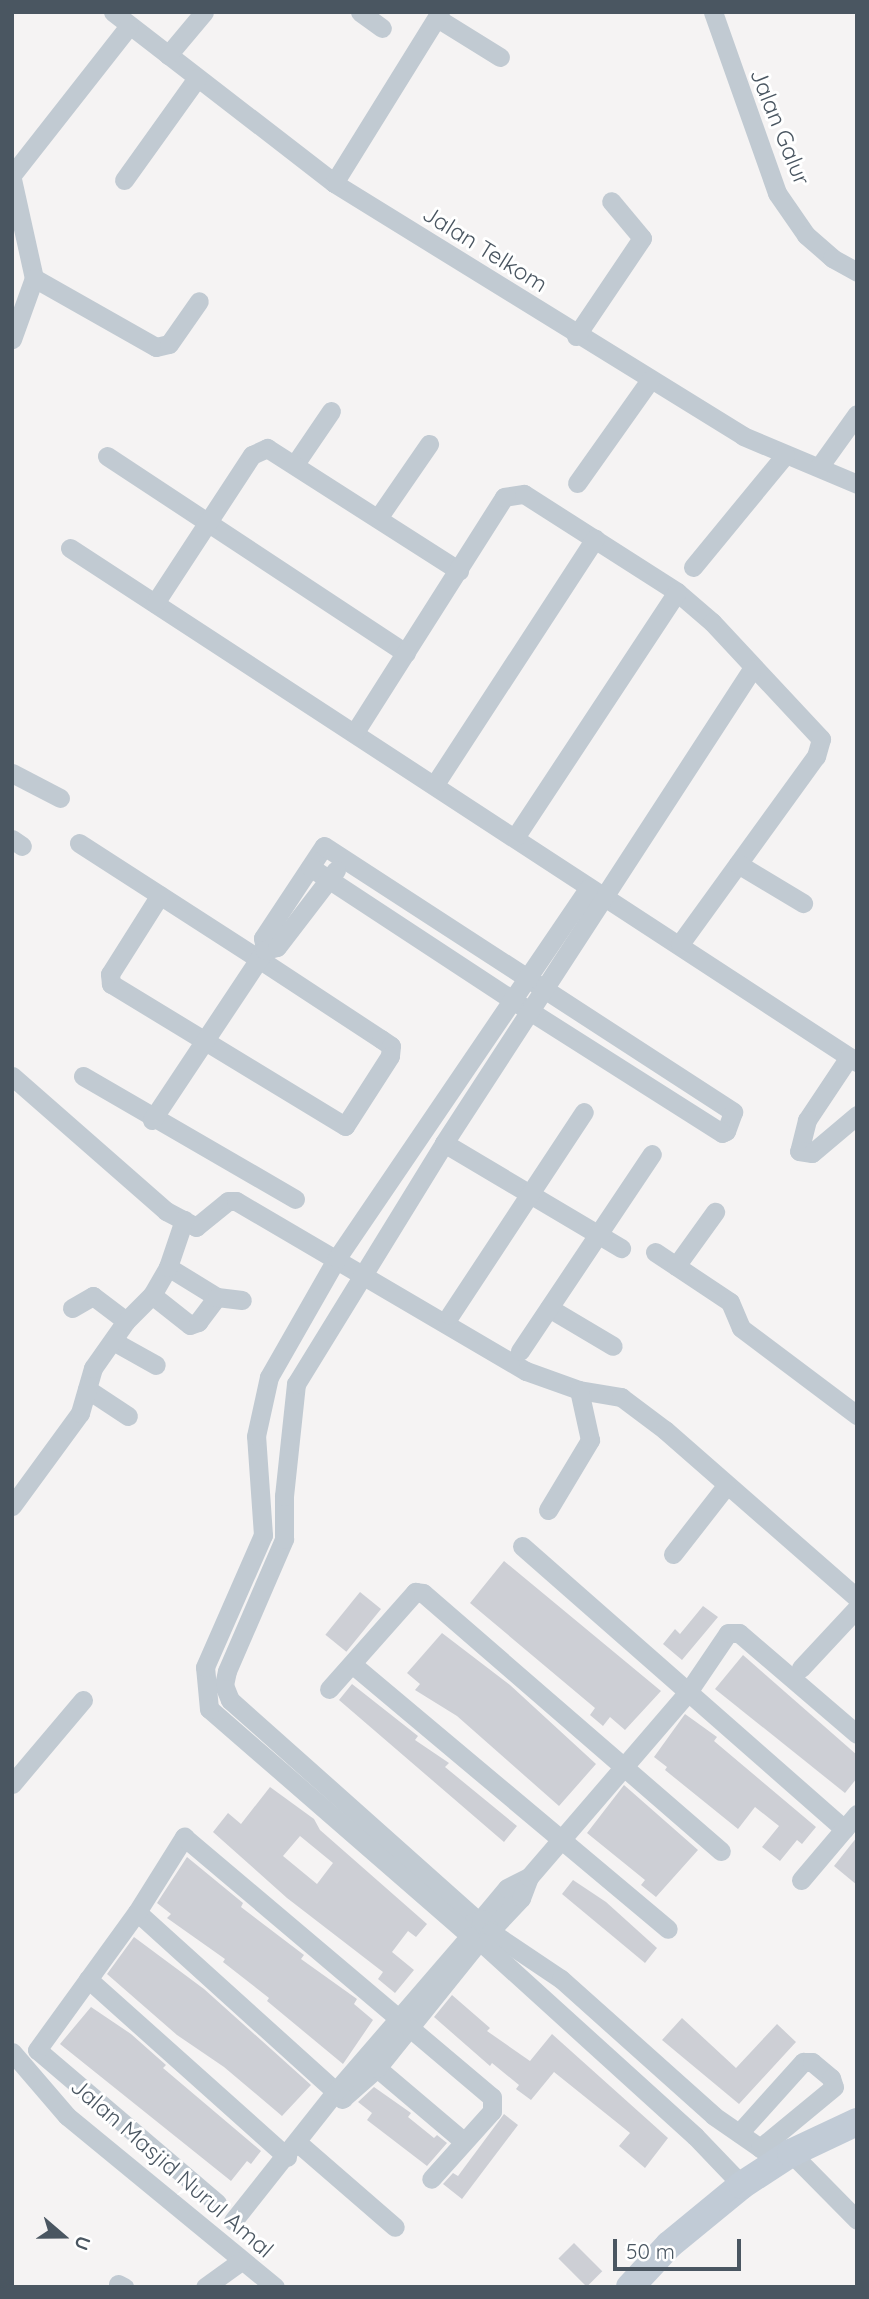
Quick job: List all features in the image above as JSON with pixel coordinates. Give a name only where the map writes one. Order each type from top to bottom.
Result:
[{"type":"main road","points":[[632,2286],[669,2245],[742,2185],[778,2148],[857,2122]]},
{"type":"street","name":"Jalan Telkom","points":[[113,12],[334,183],[576,336],[743,436],[857,484]]},
{"type":"street","points":[[168,55],[204,12]]},
{"type":"street","points":[[360,12],[382,28]]},
{"type":"street","name":"Jalan Galur","points":[[713,12],[777,193],[806,235],[832,258],[857,271]]},
{"type":"street","points":[[334,183],[438,15],[500,57]]},
{"type":"street","points":[[12,339],[34,278],[12,177],[129,26]]},
{"type":"street","points":[[124,180],[197,78]]},
{"type":"street","points":[[576,336],[642,238],[611,201]]},
{"type":"street","points":[[34,278],[156,347],[169,344],[199,301]]},
{"type":"street","points":[[577,483],[650,380]]},
{"type":"street","points":[[295,464],[331,411]]},
{"type":"street","points":[[820,467],[857,414]]},
{"type":"street","points":[[377,518],[429,444]]},
{"type":"street","points":[[155,603],[259,450],[267,448],[459,571]]},
{"type":"street","points":[[694,566],[785,455]]},
{"type":"street","points":[[107,456],[406,653]]},
{"type":"street","points":[[355,732],[504,497],[524,494],[677,592],[712,622],[751,669],[821,739],[816,756],[681,944]]},
{"type":"street","points":[[435,784],[595,539]]},
{"type":"street","points":[[70,548],[516,836],[595,893],[681,944],[853,1059],[807,1120],[799,1152],[812,1153],[857,1115]]},
{"type":"street","points":[[516,836],[677,592]]},
{"type":"street","points":[[751,669],[595,893],[523,978],[337,1258],[264,1392],[256,1436],[263,1535],[210,1647],[203,1686],[209,1709],[480,1931],[561,1979],[715,2116],[739,2133],[778,2148],[857,2220]]},
{"type":"street","points":[[12,773],[60,798]]},
{"type":"street","points":[[79,843],[262,955],[391,1046],[390,1056],[345,1126],[202,1041],[110,982],[110,974],[160,895]]},
{"type":"street","points":[[262,955],[263,938],[299,884],[310,867],[324,846],[523,978],[733,1112],[726,1131],[722,1133],[310,867]]},
{"type":"street","points":[[152,1120],[202,1041],[262,955],[277,947],[343,860]]},
{"type":"street","points":[[738,864],[803,903]]},
{"type":"street","points":[[299,884],[316,897]]},
{"type":"street","points":[[595,893],[544,991],[444,1143],[292,1397],[284,1539],[232,1652],[224,1685],[230,1700],[480,1931],[695,2136],[742,2185]]},
{"type":"street","points":[[12,1076],[166,1210],[184,1220],[200,1226],[228,1201],[236,1201],[526,1371],[579,1390],[621,1397],[857,1598]]},
{"type":"street","points":[[83,1076],[152,1120],[295,1199]]},
{"type":"street","points":[[450,1315],[584,1112]]},
{"type":"street","points":[[444,1143],[621,1248]]},
{"type":"street","points":[[520,1351],[652,1154]]},
{"type":"street","points":[[676,1266],[715,1212]]},
{"type":"street","points":[[12,1506],[80,1413],[93,1368],[126,1321],[152,1295],[168,1267],[184,1220]]},
{"type":"street","points":[[655,1252],[730,1302],[741,1328],[857,1415]]},
{"type":"street","points":[[168,1267],[217,1297],[242,1300]]},
{"type":"street","points":[[152,1295],[190,1325],[198,1322],[217,1297]]},
{"type":"street","points":[[72,1308],[93,1296],[126,1321]]},
{"type":"street","points":[[549,1308],[614,1346]]},
{"type":"street","points":[[113,1342],[156,1365]]},
{"type":"street","points":[[88,1389],[128,1416]]},
{"type":"street","points":[[548,1510],[590,1440],[579,1390]]},
{"type":"street","points":[[673,1554],[726,1486]]},
{"type":"street","points":[[263,1535],[284,1539]]},
{"type":"street","points":[[522,1546],[844,1829]]},
{"type":"street","points":[[329,1689],[415,1592],[423,1593],[722,1851]]},
{"type":"street","points":[[801,1668],[857,1608]]},
{"type":"street","points":[[233,2221],[335,2098],[403,2024],[480,1931],[521,1898],[529,1877],[688,1692],[734,1630],[857,1734]]},
{"type":"street","points":[[352,1664],[667,1929]]},
{"type":"street","points":[[12,1784],[83,1700]]},
{"type":"street","points":[[801,1880],[857,1814]]},
{"type":"street","points":[[217,2203],[37,2050],[136,1912],[180,1838],[187,1837],[495,2104],[431,2179]]},
{"type":"street","points":[[136,1912],[335,2098]]},
{"type":"street","points":[[88,1979],[292,2150],[395,2227]]},
{"type":"street","points":[[335,2098],[377,2068],[403,2024]]},
{"type":"street","name":"Jalan Masjid Nurul Amal","points":[[12,2052],[67,2116],[275,2287]]},
{"type":"street","points":[[739,2133],[807,2060],[831,2078],[834,2087],[778,2148]]},
{"type":"street","points":[[377,2068],[463,2141]]},
{"type":"street","points":[[761,2109],[778,2148]]},
{"type":"street","points":[[695,2136],[715,2116]]},
{"type":"street","points":[[205,2287],[242,2261]]},
{"type":"building","points":[[504,1561],[661,1691],[625,1730],[610,1717],[603,1726],[590,1715],[595,1708],[470,1603]]},
{"type":"building","points":[[360,1592],[381,1609],[346,1652],[325,1635]]},
{"type":"building","points":[[703,1606],[718,1617],[682,1660],[663,1644],[675,1629],[680,1634]]},
{"type":"building","points":[[442,1633],[510,1685],[596,1764],[559,1806],[457,1716],[415,1690],[420,1684],[407,1673]]},
{"type":"building","points":[[743,1655],[857,1755],[857,1778],[845,1793],[715,1689]]},
{"type":"building","points":[[352,1684],[418,1736],[415,1740],[449,1763],[445,1767],[517,1826],[504,1842],[339,1700]]},
{"type":"building","points":[[685,1714],[717,1737],[714,1741],[816,1827],[802,1844],[797,1840],[780,1861],[762,1847],[779,1826],[755,1807],[738,1829],[665,1770],[667,1767],[654,1757]]},
{"type":"building","points":[[624,1785],[698,1850],[656,1897],[641,1885],[645,1880],[587,1833]]},
{"type":"building","points":[[270,1787],[314,1819],[320,1830],[427,1924],[416,1937],[408,1931],[392,1952],[414,1970],[395,1993],[378,1979],[383,1972],[287,1898],[213,1832],[228,1813],[241,1824]],"holes":[[[300,1836],[333,1863],[317,1884],[283,1856]]]},
{"type":"building","points":[[857,1837],[857,1885],[834,1866]]},
{"type":"building","points":[[187,1857],[243,1903],[241,1907],[304,1955],[301,1959],[357,1999],[354,2004],[373,2020],[343,2064],[267,2001],[269,1998],[223,1962],[225,1959],[167,1918],[171,1914],[157,1903]]},
{"type":"building","points":[[573,1880],[606,1902],[657,1948],[645,1963],[562,1894]]},
{"type":"building","points":[[134,1937],[204,1989],[311,2085],[282,2116],[224,2067],[177,2035],[107,1974]]},
{"type":"building","points":[[452,1995],[490,2028],[487,2031],[530,2061],[552,2034],[668,2138],[645,2168],[619,2146],[630,2133],[554,2072],[531,2100],[516,2089],[519,2085],[492,2063],[490,2066],[434,2017]]},
{"type":"building","points":[[91,2007],[131,2034],[166,2065],[163,2068],[261,2151],[251,2164],[247,2161],[231,2181],[60,2044]]},
{"type":"building","points":[[682,2018],[736,2068],[777,2024],[796,2042],[739,2104],[662,2040]]},
{"type":"building","points":[[374,2087],[411,2113],[408,2117],[434,2138],[437,2135],[447,2143],[427,2166],[367,2120],[372,2113],[358,2102]]},
{"type":"building","points":[[504,2114],[518,2125],[462,2199],[443,2184],[453,2173],[458,2176]]},
{"type":"building","points":[[574,2243],[602,2271],[587,2287],[558,2259]]}]
